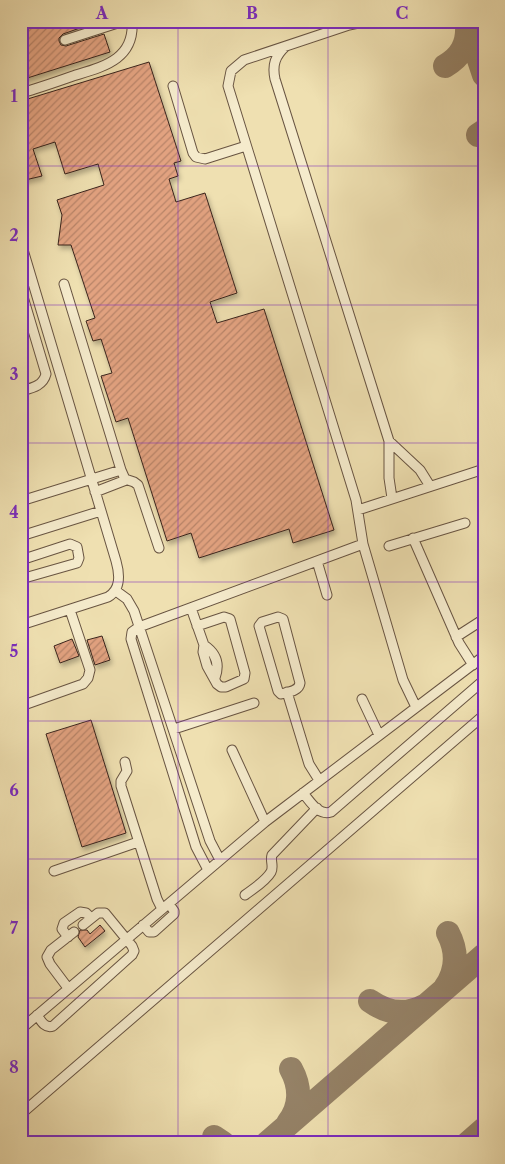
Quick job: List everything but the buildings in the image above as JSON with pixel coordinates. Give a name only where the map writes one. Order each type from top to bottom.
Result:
[{"type":"lane","points":[[65,40],[124,21]]},
{"type":"lane","points":[[21,93],[112,62],[126,48],[132,36],[132,21]]},
{"type":"lane","points":[[368,21],[352,23],[244,60],[231,71],[228,78],[229,93],[358,510],[363,544],[403,680],[416,707]]},
{"type":"lane","points":[[286,46],[275,59],[273,71],[388,441],[389,478],[392,498]]},
{"type":"lane","points":[[173,86],[196,158],[205,159],[246,146]]},
{"type":"lane","points":[[21,243],[118,567],[119,580],[116,591],[108,597],[21,625]]},
{"type":"lane","points":[[64,284],[120,470],[126,480]]},
{"type":"lane","points":[[21,290],[46,374],[39,385],[21,392]]},
{"type":"lane","points":[[388,441],[420,470],[430,486]]},
{"type":"lane","points":[[358,510],[484,469]]},
{"type":"lane","points":[[21,501],[120,470]]},
{"type":"lane","points":[[95,492],[126,480],[138,485],[159,548]]},
{"type":"lane","points":[[21,536],[101,511]]},
{"type":"lane","points":[[389,546],[465,523]]},
{"type":"lane","points":[[413,538],[462,650],[473,665]]},
{"type":"lane","points":[[21,560],[70,544],[77,547],[80,558],[77,562],[21,579]]},
{"type":"lane","points":[[208,870],[196,847],[131,639],[132,632],[139,626],[363,544]]},
{"type":"lane","points":[[317,561],[327,595]]},
{"type":"lane","points":[[116,591],[124,596],[130,604],[139,626],[210,840],[220,860]]},
{"type":"lane","points":[[191,608],[197,626],[204,645],[214,654],[216,659],[217,672],[215,678],[219,685],[224,687],[242,680],[245,677],[245,673],[231,620],[224,617],[197,626]]},
{"type":"lane","points":[[21,706],[83,684],[88,678],[90,670],[70,610]]},
{"type":"lane","points":[[280,617],[283,619],[300,683],[298,688],[287,692],[282,694],[278,691],[259,627],[259,624],[262,622],[280,617]]},
{"type":"lane","points":[[456,636],[484,619]]},
{"type":"lane","points":[[166,906],[265,822],[484,656]]},
{"type":"lane","points":[[302,793],[320,811],[326,813],[333,810],[484,680]]},
{"type":"lane","points":[[287,692],[309,764],[319,780]]},
{"type":"lane","points":[[362,699],[378,735]]},
{"type":"lane","points":[[174,729],[254,703]]},
{"type":"lane","points":[[21,1114],[484,715]]},
{"type":"lane","points":[[232,750],[265,822]]},
{"type":"lane","points":[[21,1029],[143,925],[149,932],[154,932],[174,914],[174,911],[156,899],[121,786],[122,779],[127,771],[125,762]]},
{"type":"lane","points":[[245,896],[270,873],[272,855],[317,808]]},
{"type":"lane","points":[[54,870],[138,842]]},
{"type":"lane","points":[[68,988],[47,957],[50,950],[71,934],[62,929],[64,923],[80,912],[84,912],[91,918]]},
{"type":"lane","points":[[36,1016],[45,1026],[49,1028],[53,1026],[132,955],[133,948],[105,913],[100,912],[83,925]]},
{"type":"taxiway","points":[[466,21],[484,75]]},
{"type":"taxiway","points":[[445,66],[459,54],[465,44],[467,26]]},
{"type":"taxiway","points":[[478,135],[484,131]]},
{"type":"taxiway","points":[[445,988],[452,975],[455,961],[455,954],[448,933]]},
{"type":"taxiway","points":[[267,1143],[484,955]]},
{"type":"taxiway","points":[[370,1001],[396,1012],[410,1011],[424,1006]]},
{"type":"taxiway","points":[[288,1123],[295,1110],[298,1097],[297,1083],[291,1069]]},
{"type":"taxiway","points":[[468,1143],[484,1129]]},
{"type":"taxiway","points":[[214,1137],[223,1143]]}]
